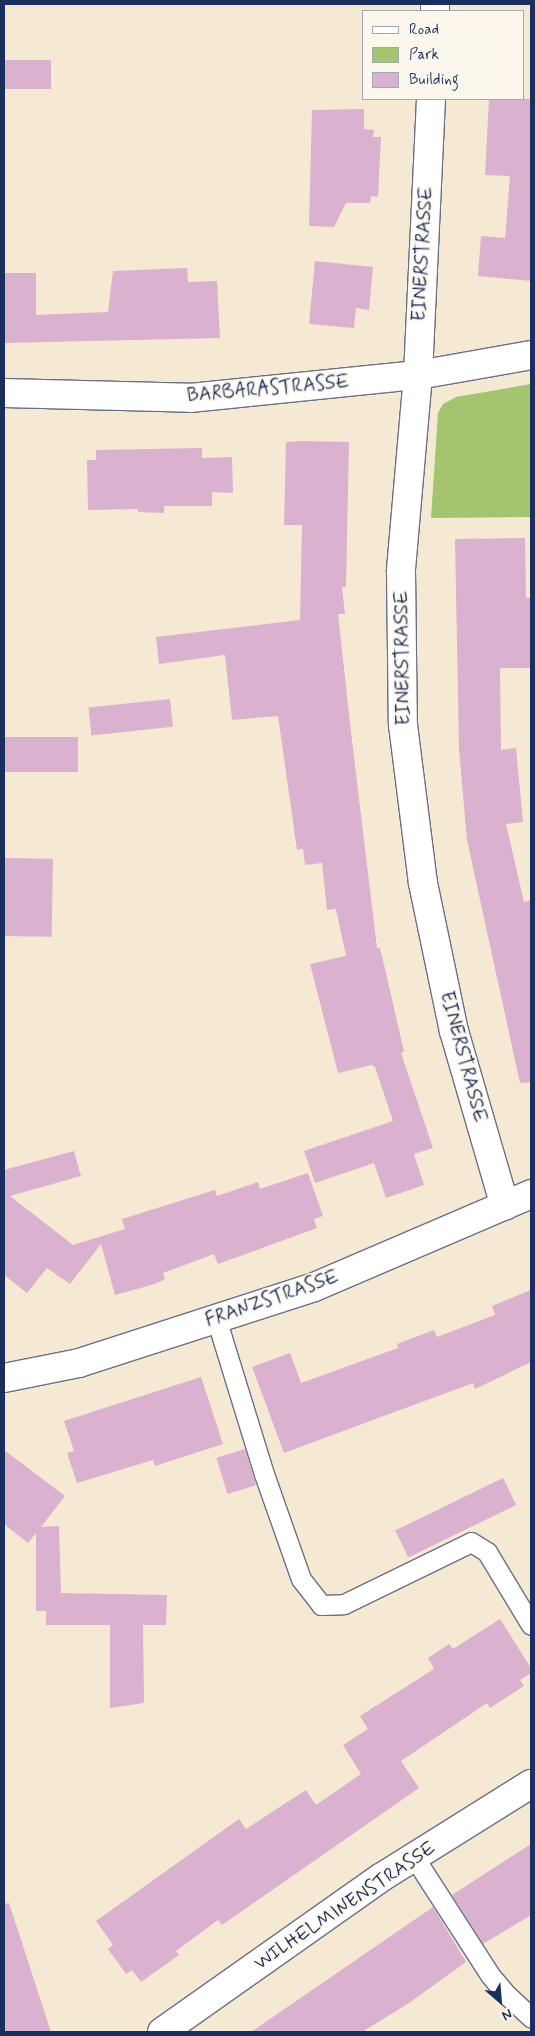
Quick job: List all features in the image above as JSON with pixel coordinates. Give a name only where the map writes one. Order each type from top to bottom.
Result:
[{"type":"street","name":"EINERSTRASSE","points":[[431,100],[418,374],[401,571],[403,725],[423,883],[452,1022],[505,1206]]},
{"type":"street","name":"BARBARASTRASSE","points":[[4,392],[190,398],[418,374],[531,355]]},
{"type":"street","name":"FRANZSTRASSE","points":[[4,1378],[79,1363],[314,1287],[531,1194]]},
{"type":"street","name":"WILHELMINENSTRASSE","points":[[162,2032],[414,1857],[531,1784]]},
{"type":"lane","points":[[216,1318],[264,1474],[302,1579],[321,1605],[344,1604],[471,1542],[487,1552],[531,1625]]},
{"type":"lane","points":[[414,1857],[490,1975],[506,1995],[531,2017]]},
{"type":"green space","points":[[531,384],[531,517],[431,518],[438,413],[443,404],[456,397]]},
{"type":"building","points":[[4,60],[51,60],[51,89],[4,89]]},
{"type":"building","points":[[531,99],[531,281],[478,276],[481,236],[505,238],[510,176],[485,175],[489,100]]},
{"type":"building","points":[[364,109],[364,129],[374,130],[373,137],[381,137],[378,197],[371,196],[370,203],[346,203],[334,227],[309,226],[312,110]]},
{"type":"building","points":[[315,261],[373,267],[369,310],[356,308],[354,328],[309,324]]},
{"type":"building","points":[[187,268],[188,282],[217,281],[220,338],[4,343],[4,273],[36,273],[36,315],[108,312],[113,271]]},
{"type":"building","points":[[286,442],[349,442],[346,587],[342,587],[345,614],[338,614],[351,732],[377,948],[380,948],[386,973],[404,1052],[401,1053],[433,1148],[414,1154],[424,1185],[386,1198],[374,1163],[315,1183],[304,1151],[393,1121],[375,1067],[372,1065],[338,1073],[310,964],[346,956],[336,909],[327,910],[322,863],[305,865],[303,849],[297,850],[278,716],[232,720],[225,655],[159,664],[156,637],[300,620],[302,525],[284,525]]},
{"type":"building","points":[[202,448],[202,458],[232,457],[233,493],[212,492],[212,506],[164,506],[164,513],[138,512],[138,509],[88,510],[87,460],[96,460],[96,450]]},
{"type":"building","points":[[525,538],[526,598],[531,598],[531,668],[500,668],[501,750],[516,748],[523,822],[506,824],[524,902],[531,900],[531,1082],[520,1083],[467,840],[459,749],[455,539]]},
{"type":"building","points":[[170,699],[173,727],[91,735],[88,708]]},
{"type":"building","points":[[4,737],[78,737],[78,772],[4,772]]},
{"type":"building","points":[[4,858],[53,859],[52,937],[4,936]]},
{"type":"building","points":[[74,1151],[81,1176],[10,1196],[73,1245],[125,1229],[122,1219],[215,1190],[217,1196],[258,1182],[260,1189],[308,1173],[323,1216],[314,1219],[317,1228],[218,1264],[214,1254],[163,1273],[165,1279],[155,1284],[115,1295],[101,1244],[70,1284],[47,1268],[27,1293],[4,1275],[4,1170]]},
{"type":"building","points":[[531,1290],[531,1362],[475,1389],[473,1383],[284,1453],[252,1367],[290,1353],[301,1383],[398,1348],[397,1344],[434,1330],[437,1337],[495,1315],[492,1306]]},
{"type":"building","points":[[201,1377],[223,1444],[155,1466],[153,1460],[77,1483],[67,1453],[74,1451],[64,1421]]},
{"type":"building","points":[[245,1449],[256,1485],[227,1494],[216,1458]]},
{"type":"building","points":[[4,1450],[65,1496],[41,1527],[59,1526],[61,1593],[167,1595],[166,1625],[143,1625],[144,1703],[110,1708],[110,1625],[46,1625],[46,1611],[36,1611],[36,1533],[28,1543],[4,1524]]},
{"type":"building","points":[[503,1478],[516,1505],[408,1558],[395,1531]]},
{"type":"building","points":[[500,1619],[531,1668],[531,1673],[520,1680],[524,1686],[490,1708],[487,1703],[401,1761],[419,1788],[222,1925],[218,1920],[176,1951],[179,1955],[141,1982],[132,1970],[126,1974],[108,1949],[113,1945],[96,1921],[239,1819],[246,1829],[306,1790],[316,1805],[361,1774],[343,1745],[368,1729],[360,1716],[434,1669],[428,1658],[449,1644],[453,1649]]},
{"type":"building","points":[[531,1844],[531,1915],[483,1944],[452,1895]]},
{"type":"building","points":[[9,1903],[51,2032],[4,2032],[4,1904]]},
{"type":"building","points":[[433,1907],[466,1962],[409,2003],[362,2032],[251,2032]]}]
